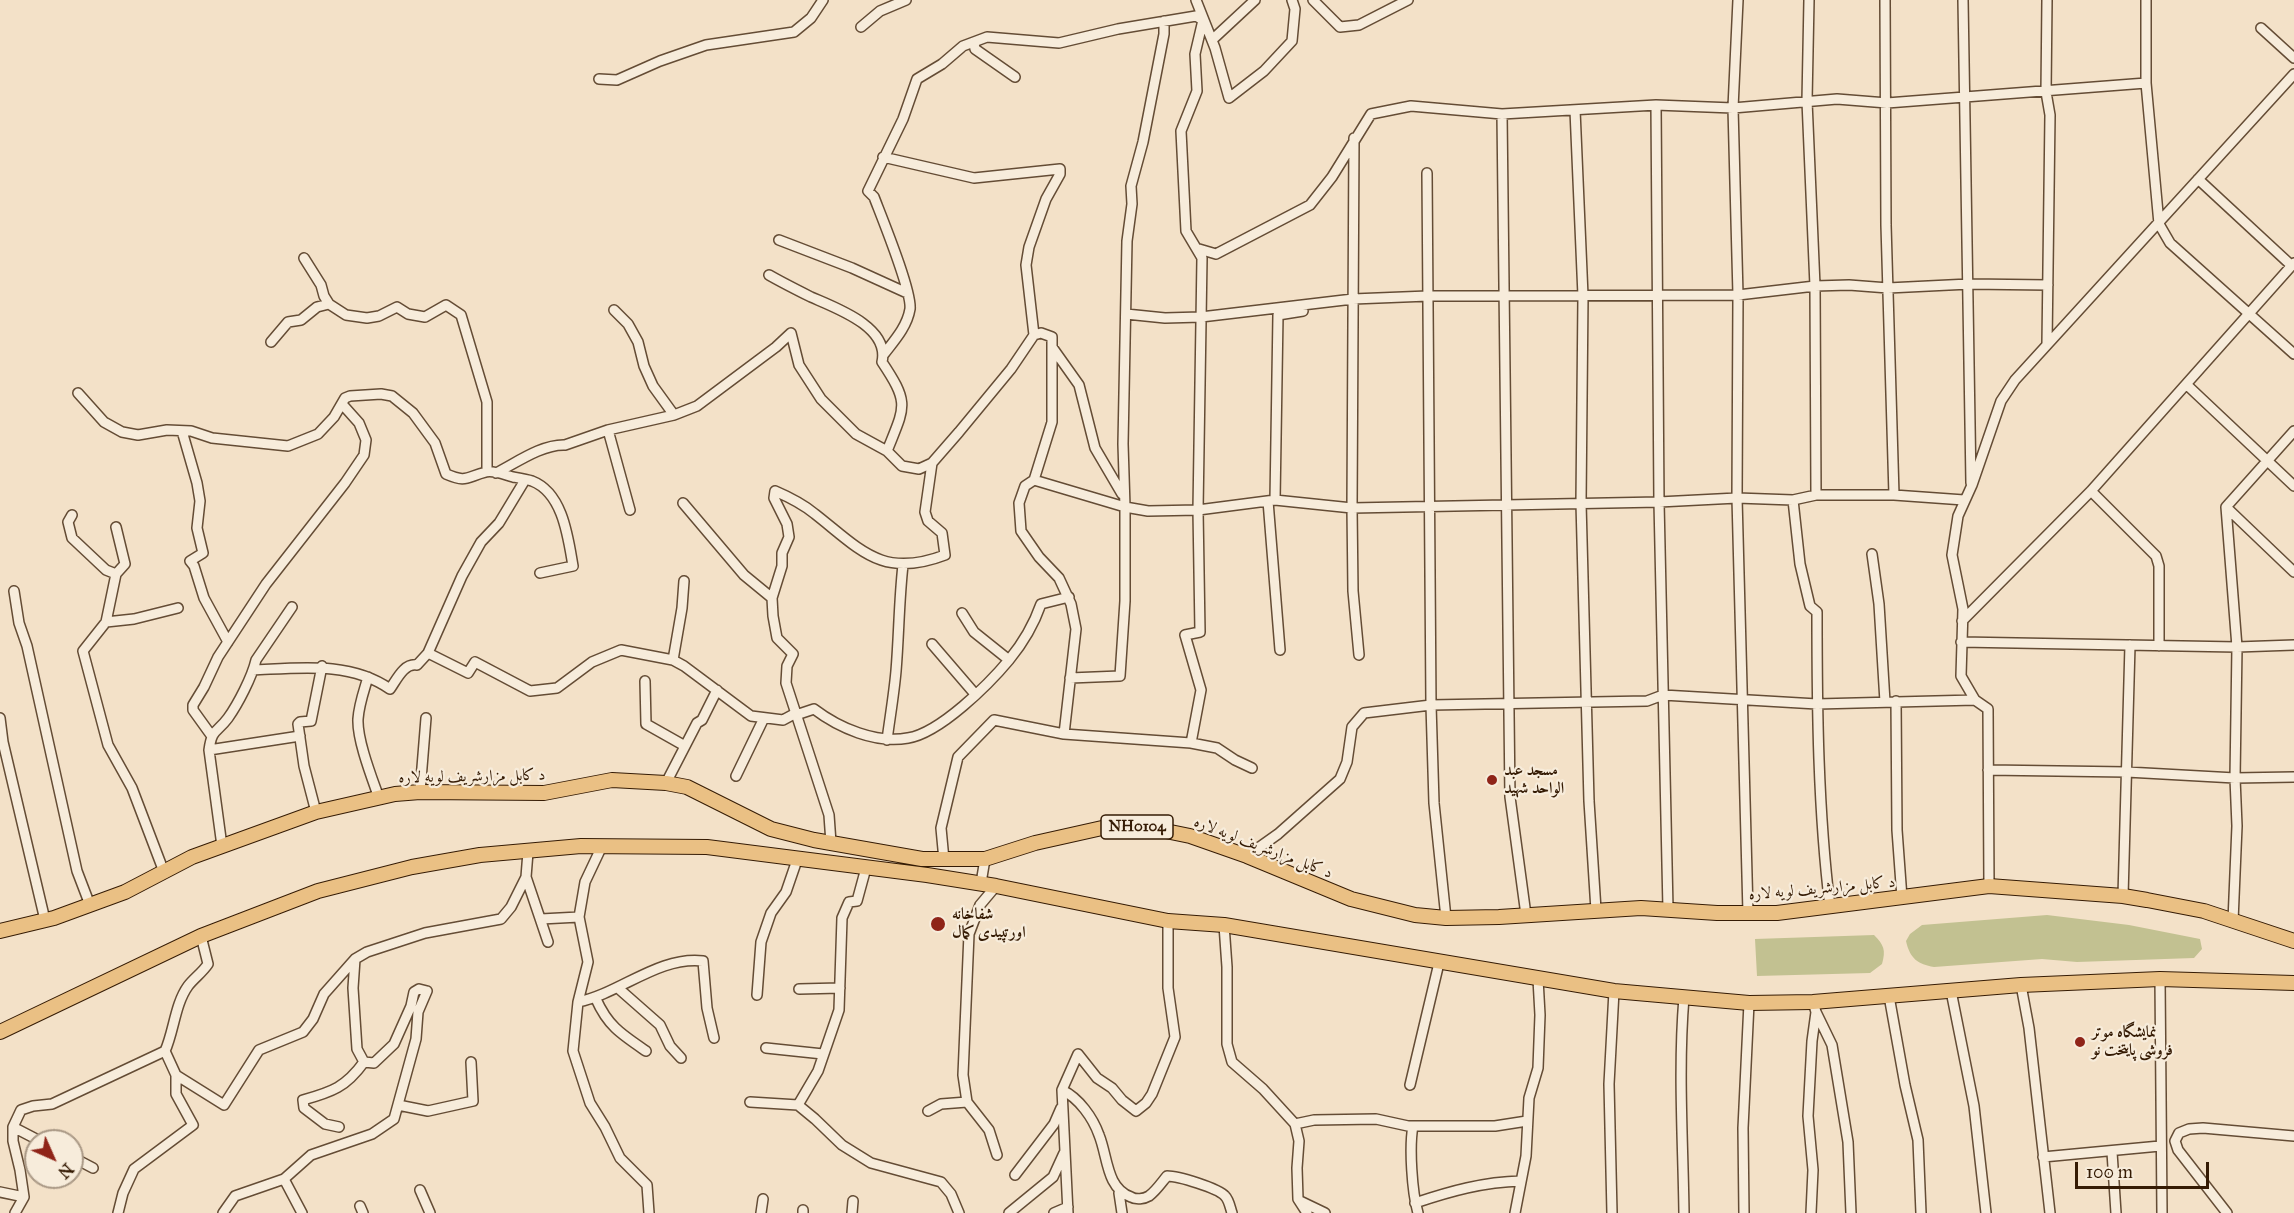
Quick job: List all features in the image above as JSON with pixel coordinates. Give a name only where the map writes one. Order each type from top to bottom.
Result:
[{"type":"highway","name":"د کابل مزارشریف لویه لاره","points":[[0,931],[45,920],[125,892],[192,857],[316,812],[395,794],[420,792],[544,793],[612,780],[666,783],[687,787],[771,829],[831,843],[922,859],[985,860],[1035,843],[1111,826],[1150,828],[1190,836],[1247,856],[1351,899],[1415,915],[1446,918],[1596,910],[1668,909],[1778,913],[1989,886],[2123,896],[2204,911],[2294,941]]},
{"type":"highway","points":[[0,1032],[201,936],[318,891],[412,867],[480,855],[602,846],[707,848],[866,868],[996,886],[1168,921],[1224,926],[1614,991],[1749,1003],[1815,1007],[1889,996],[2021,985],[2160,979],[2294,983]]},
{"type":"street","points":[[599,79],[617,80],[660,61],[706,45],[794,32],[811,18],[823,0]]},
{"type":"street","points":[[861,27],[880,11],[906,0]]},
{"type":"street","points":[[1196,0],[1212,40],[1229,99],[1264,71],[1292,41],[1294,9],[1292,0]]},
{"type":"street","points":[[1212,40],[1255,0]]},
{"type":"street","points":[[1313,0],[1340,27],[1359,25],[1408,0]]},
{"type":"street","points":[[1738,0],[1733,108],[1738,294],[1737,498],[1748,913]]},
{"type":"street","points":[[1809,0],[1807,101],[1815,286],[1816,495]]},
{"type":"street","points":[[1885,0],[1886,225],[1893,495]]},
{"type":"street","points":[[1963,0],[1969,284],[1970,480],[1972,485]]},
{"type":"street","points":[[2047,0],[2046,92],[2050,115],[2047,344]]},
{"type":"street","points":[[2146,0],[2146,83],[2159,224],[2170,243],[2294,354]]},
{"type":"street","points":[[887,451],[903,411],[900,388],[882,362],[884,354],[905,324],[910,307],[874,197],[868,191],[903,119],[916,79],[942,64],[963,46],[987,37],[1059,43],[1118,29],[1196,15],[1203,20]]},
{"type":"street","points":[[1191,743],[1202,690],[1185,635],[1200,632],[1198,510],[1202,258],[1199,249],[1186,231],[1181,131],[1197,91],[1195,54],[1203,20]]},
{"type":"street","points":[[1070,678],[1120,676],[1125,601],[1123,495],[1127,241],[1132,204],[1131,186],[1143,142],[1164,34],[1164,21]]},
{"type":"street","points":[[2261,28],[2294,58]]},
{"type":"street","points":[[974,43],[975,49],[1015,77]]},
{"type":"street","points":[[1989,886],[1988,709],[1975,700],[1961,676],[1963,609],[1952,555],[1958,516],[1972,485],[2001,401],[2015,380],[2047,344],[2294,74]]},
{"type":"street","points":[[1199,249],[1216,254],[1310,205],[1332,177],[1354,138],[1371,114],[1388,109],[1412,106],[1502,114],[1656,105],[1733,108],[1837,99],[1887,103],[2146,83]]},
{"type":"street","points":[[1656,105],[1659,502],[1668,909]]},
{"type":"street","points":[[1575,110],[1583,296],[1581,503],[1588,801],[1596,910]]},
{"type":"street","points":[[1502,114],[1506,297],[1510,796],[1526,915]]},
{"type":"street","points":[[1354,138],[1352,508],[1353,591],[1359,656]]},
{"type":"street","points":[[883,157],[974,178],[1060,169],[1060,174],[1046,199],[1029,247],[1026,265],[1034,335]]},
{"type":"street","points":[[1427,173],[1431,705],[1434,803],[1446,918]]},
{"type":"street","points":[[1962,621],[2091,491],[2293,264],[2198,179]]},
{"type":"street","points":[[779,240],[852,268],[907,293]]},
{"type":"street","points":[[304,258],[321,285],[329,304],[346,315],[367,318],[379,316],[397,307],[408,314],[425,317],[446,305],[461,315],[487,402],[491,472]]},
{"type":"street","points":[[769,275],[856,318],[875,334],[884,354]]},
{"type":"street","points":[[1126,314],[1165,318],[1201,317],[1353,299],[1428,296],[1738,294],[1849,285],[1888,288],[1969,284],[2048,285]]},
{"type":"street","points":[[271,342],[288,322],[301,320],[317,307],[329,304]]},
{"type":"street","points":[[1280,650],[1271,501],[1278,315],[1306,310],[1311,304]]},
{"type":"street","points":[[614,310],[628,324],[638,342],[644,366],[653,386],[674,415]]},
{"type":"street","points":[[78,393],[104,422],[122,432],[138,435],[192,431],[212,438],[288,446],[318,434],[334,417],[345,398],[381,393],[392,396],[413,413],[435,443],[446,474],[459,480],[477,477],[558,445],[565,446],[608,430],[674,415],[698,406],[791,333],[799,365],[821,399],[856,434],[887,451],[902,466],[919,469],[932,463],[1011,369],[1034,335],[1041,333],[1052,337],[1052,422],[1034,480],[1025,486],[1019,503],[1021,531],[1038,557],[1059,578],[1069,597],[1076,629],[1064,734]]},
{"type":"street","points":[[1052,346],[1079,385],[1095,448],[1123,495]]},
{"type":"street","points":[[2187,385],[2294,486]]},
{"type":"street","points":[[211,735],[193,710],[193,705],[228,642],[266,584],[345,483],[364,455],[366,440],[358,423],[342,404]]},
{"type":"street","points":[[608,430],[630,510]]},
{"type":"street","points":[[182,431],[200,501],[197,528],[203,553],[190,561],[194,566],[204,598],[228,642]]},
{"type":"street","points":[[2233,921],[2237,826],[2235,778],[2237,647],[2226,507],[2294,431]]},
{"type":"street","points":[[831,843],[829,815],[786,683],[787,666],[793,654],[777,638],[772,616],[772,598],[782,566],[782,553],[789,537],[788,524],[774,498],[775,491],[797,501],[862,551],[884,562],[903,565],[924,563],[945,555],[942,533],[928,521],[925,512],[932,463]]},
{"type":"street","points":[[491,472],[533,481],[554,498],[564,520],[573,566],[540,573]]},
{"type":"street","points":[[253,670],[322,666],[368,677],[390,689],[406,666],[417,665],[428,653],[467,567],[481,542],[499,523],[525,480]]},
{"type":"street","points":[[1034,480],[1125,507],[1148,511],[1198,510],[1271,501],[1352,508],[1659,502],[1737,498],[1793,500],[1816,495],[1893,495],[1964,500]]},
{"type":"street","points":[[2091,491],[2156,556],[2159,566],[2159,646]]},
{"type":"street","points":[[1793,500],[1800,564],[1810,606],[1817,612],[1816,704],[1830,907]]},
{"type":"street","points":[[683,502],[744,575],[772,598]]},
{"type":"street","points":[[2226,507],[2294,572]]},
{"type":"street","points":[[72,515],[68,522],[72,538],[106,570],[116,574]]},
{"type":"street","points":[[116,527],[125,564],[116,574],[106,622],[83,651],[108,745],[132,789],[164,872]]},
{"type":"street","points":[[1872,554],[1879,604],[1885,702]]},
{"type":"street","points":[[887,740],[896,674],[903,565]]},
{"type":"street","points":[[673,660],[684,581]]},
{"type":"street","points":[[14,591],[19,623],[27,646],[77,871],[90,905]]},
{"type":"street","points":[[428,653],[468,673],[475,662],[530,691],[557,688],[592,662],[621,650],[673,660],[751,716],[783,720],[814,709],[831,722],[887,740],[921,735],[939,725],[1009,660],[1036,618],[1041,604],[1069,597]]},
{"type":"street","points":[[222,846],[209,750],[211,735],[228,718],[256,660],[292,607]]},
{"type":"street","points":[[106,622],[134,619],[178,608]]},
{"type":"street","points":[[962,613],[974,632],[1009,660]]},
{"type":"street","points":[[1961,642],[2237,647],[2294,645]]},
{"type":"street","points":[[932,644],[975,694]]},
{"type":"street","points":[[2123,896],[2130,645]]},
{"type":"street","points":[[316,812],[304,765],[299,722],[311,721],[322,666]]},
{"type":"street","points":[[368,677],[360,701],[358,722],[365,755],[379,798]]},
{"type":"street","points":[[645,681],[646,724],[685,746]]},
{"type":"street","points":[[666,783],[717,690]]},
{"type":"street","points":[[1247,856],[1278,834],[1340,779],[1347,762],[1352,727],[1364,713],[1431,705],[1647,701],[1663,696],[1816,704],[1975,700]]},
{"type":"street","points":[[1896,701],[1897,830],[1902,898]]},
{"type":"street","points":[[0,718],[3,742],[45,920]]},
{"type":"street","points":[[420,792],[426,718]]},
{"type":"street","points":[[736,776],[764,718]]},
{"type":"street","points":[[944,860],[941,828],[958,757],[994,720],[1064,734],[1191,743],[1217,748],[1234,760],[1252,768]]},
{"type":"street","points":[[209,750],[300,736]]},
{"type":"street","points":[[1988,770],[2127,772],[2235,778],[2294,777]]},
{"type":"street","points":[[602,846],[585,882],[579,917],[588,962],[578,1002],[573,1052],[590,1102],[620,1158],[647,1185],[647,1212]]},
{"type":"street","points":[[176,1075],[224,1105],[259,1050],[303,1032],[313,1020],[324,994],[356,959],[367,952],[425,933],[501,918],[511,907],[526,877],[528,852]]},
{"type":"street","points":[[757,995],[761,942],[771,913],[786,892],[797,860]]},
{"type":"street","points":[[981,884],[985,860]]},
{"type":"street","points":[[798,1106],[818,1071],[839,1010],[842,918],[849,902],[857,901],[866,868]]},
{"type":"street","points":[[526,877],[548,942]]},
{"type":"street","points":[[996,886],[980,905],[969,934],[963,1076],[966,1102],[989,1130],[998,1155]]},
{"type":"street","points":[[541,920],[579,917]]},
{"type":"street","points":[[1054,1213],[1068,1210],[1062,1090],[1078,1054],[1097,1078],[1112,1088],[1136,1111],[1146,1103],[1175,1037],[1168,987],[1168,921]]},
{"type":"street","points":[[1224,926],[1227,967],[1227,1044],[1232,1062],[1263,1089],[1295,1124],[1299,1141],[1298,1199],[1307,1213]]},
{"type":"street","points":[[118,1213],[123,1193],[134,1169],[193,1125],[176,1094],[176,1075],[165,1051],[188,986],[201,975],[208,964],[201,936]]},
{"type":"street","points":[[356,959],[353,988],[357,1049],[364,1062]]},
{"type":"street","points":[[578,1002],[596,999],[673,961],[703,961],[707,1008],[714,1038]]},
{"type":"street","points":[[1410,1085],[1439,963]]},
{"type":"street","points":[[1515,1213],[1526,1156],[1529,1098],[1538,1060],[1538,979]]},
{"type":"street","points":[[2160,979],[2162,1213]]},
{"type":"street","points":[[2021,985],[2029,1029],[2050,1213]]},
{"type":"street","points":[[618,988],[660,1025],[670,1046],[681,1058]]},
{"type":"street","points":[[799,989],[840,988]]},
{"type":"street","points":[[223,1213],[235,1196],[284,1179],[311,1155],[372,1134],[394,1119],[416,1039],[418,1012],[427,991],[419,989],[414,992],[411,1005],[394,1044],[374,1063],[364,1062]]},
{"type":"street","points":[[1612,1213],[1609,1084],[1614,991]]},
{"type":"street","points":[[1951,991],[1974,1106],[1986,1213]]},
{"type":"street","points":[[1889,996],[1905,1085],[1918,1140],[1921,1213]]},
{"type":"street","points":[[1684,997],[1680,1034],[1684,1213]]},
{"type":"street","points":[[596,999],[604,1016],[618,1032],[646,1051]]},
{"type":"street","points":[[1744,1213],[1743,1128],[1749,1003]]},
{"type":"street","points":[[1811,1213],[1812,1170],[1808,1116],[1815,1007]]},
{"type":"street","points":[[1815,1007],[1832,1045],[1848,1142],[1851,1213]]},
{"type":"street","points":[[766,1048],[823,1054]]},
{"type":"street","points":[[15,1213],[24,1197],[12,1141],[13,1127],[21,1110],[52,1104],[165,1051]]},
{"type":"street","points":[[339,1127],[325,1124],[304,1108],[298,1098],[323,1094],[349,1082],[364,1062]]},
{"type":"street","points":[[398,1105],[428,1111],[473,1101],[471,1062]]},
{"type":"street","points":[[1062,1090],[1070,1093],[1087,1113],[1099,1134],[1110,1175],[1119,1192],[1122,1213]]},
{"type":"street","points":[[750,1102],[798,1106],[842,1145],[871,1163],[941,1182],[951,1194],[959,1213]]},
{"type":"street","points":[[928,1111],[941,1104],[966,1102]]},
{"type":"street","points":[[1015,1175],[1054,1124],[1062,1106]]},
{"type":"street","points":[[1295,1124],[1314,1120],[1376,1119],[1413,1126],[1494,1126],[1527,1121]]},
{"type":"street","points":[[1413,1126],[1412,1153],[1417,1208],[1473,1186],[1492,1182],[1521,1181]]},
{"type":"street","points":[[2160,1126],[2179,1133]]},
{"type":"street","points":[[13,1127],[24,1133]]},
{"type":"street","points":[[2223,1212],[2178,1150],[2175,1141],[2179,1133],[2189,1129],[2203,1128],[2294,1136]]},
{"type":"street","points":[[2043,1157],[2160,1146]]},
{"type":"street","points":[[2112,1152],[2116,1213]]},
{"type":"street","points":[[1009,1213],[1053,1177],[1064,1153]]},
{"type":"street","points":[[84,1163],[93,1168]]},
{"type":"street","points":[[1119,1192],[1135,1199],[1147,1197],[1167,1176],[1180,1176],[1220,1192],[1227,1197],[1232,1213]]},
{"type":"street","points":[[284,1179],[302,1213]]},
{"type":"street","points":[[420,1191],[430,1213]]},
{"type":"street","points":[[0,1192],[24,1197]]},
{"type":"street","points":[[1298,1199],[1325,1213]]},
{"type":"street","points":[[761,1213],[763,1200]]},
{"type":"street","points":[[852,1213],[854,1202]]},
{"type":"shaded area","points":[[2047,915],[2129,925],[2200,939],[2202,949],[2194,958],[2077,962],[2042,959],[1934,967],[1915,960],[1906,941],[1910,934],[1922,925]]},
{"type":"shaded area","points":[[1874,935],[1882,945],[1884,955],[1882,964],[1870,973],[1757,976],[1755,939]]},
{"type":"place","name":"مسجد عبد الواحد شهید","points":[[1492,780]]},
{"type":"place","name":"شفاخانه اورتپیدی کمال","points":[[938,924]]},
{"type":"place","name":"نمایشگاه موتر فروشی پایتخت نو","points":[[2080,1042]]}]
